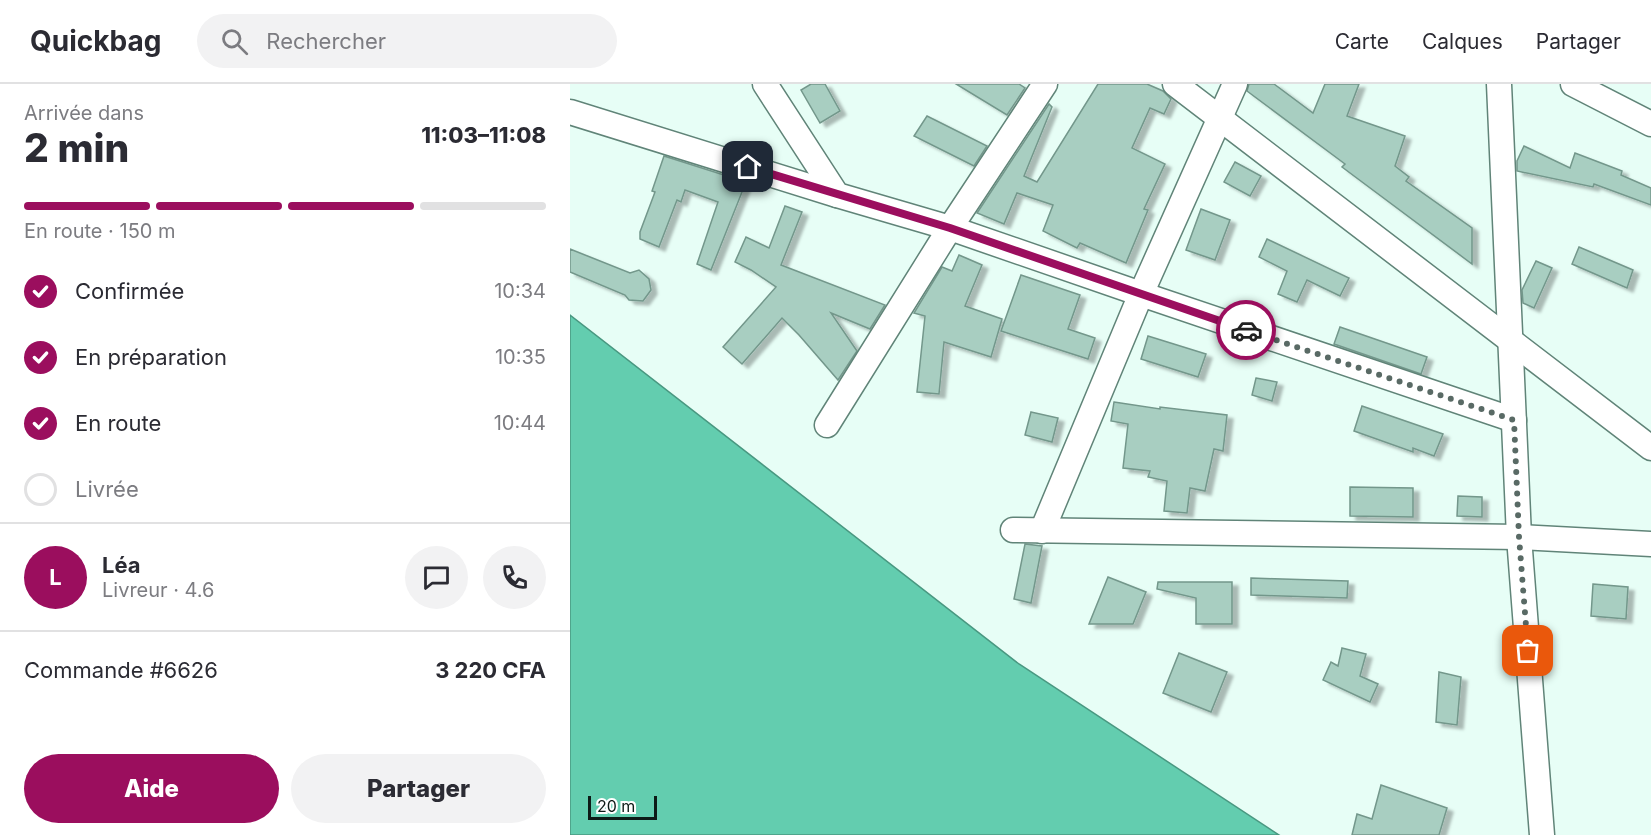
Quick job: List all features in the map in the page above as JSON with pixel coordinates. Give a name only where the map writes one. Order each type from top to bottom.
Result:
[{"type":"street","points":[[826,425],[950,228],[1045,84]]},
{"type":"street","points":[[1175,84],[1651,448]]},
{"type":"street","points":[[1042,531],[1140,294],[1235,84]]},
{"type":"street","points":[[1499,84],[1519,537],[1542,835]]},
{"type":"street","points":[[1573,84],[1651,124]]},
{"type":"street","points":[[769,86],[837,195]]},
{"type":"street","points":[[570,112],[950,228],[1514,420]]},
{"type":"street","points":[[1013,530],[1519,537],[1651,544]]},
{"type":"shaded area","points":[[570,315],[1019,664],[1279,835],[570,835]]},
{"type":"building","points":[[811,84],[825,84],[840,111],[820,123],[801,90]]},
{"type":"building","points":[[956,84],[1019,84],[1025,88],[1007,115]]},
{"type":"building","points":[[1098,84],[1147,84],[1163,91],[1171,99],[1164,114],[1150,108],[1132,148],[1165,164],[1144,209],[1148,210],[1126,263],[1080,243],[1077,248],[1043,231],[1053,205],[1017,193],[1004,224],[977,213],[1049,104],[1052,107],[1024,176],[1037,182]]},
{"type":"building","points":[[1249,84],[1274,84],[1313,113],[1325,84],[1359,84],[1347,116],[1405,136],[1395,166],[1409,177],[1406,181],[1472,228],[1472,264],[1342,167],[1345,164],[1247,91]]},
{"type":"building","points":[[927,116],[987,146],[974,166],[914,136]]},
{"type":"building","points":[[1524,146],[1570,168],[1575,153],[1622,171],[1621,175],[1651,188],[1651,205],[1594,184],[1593,187],[1517,171],[1517,161]]},
{"type":"building","points":[[664,156],[746,182],[711,270],[697,264],[718,202],[685,190],[681,202],[677,200],[659,247],[640,239],[640,232],[655,192],[652,191]]},
{"type":"building","points":[[1235,162],[1261,176],[1250,196],[1224,182]]},
{"type":"building","points":[[785,206],[802,212],[781,265],[885,305],[870,329],[831,313],[857,351],[838,380],[782,318],[742,364],[723,347],[776,287],[735,262],[746,237],[769,248]]},
{"type":"building","points":[[1201,209],[1230,220],[1215,260],[1186,250]]},
{"type":"building","points":[[1267,239],[1349,278],[1340,296],[1307,280],[1297,302],[1278,294],[1287,271],[1259,257]]},
{"type":"building","points":[[1579,247],[1633,270],[1627,288],[1572,264]]},
{"type":"building","points":[[570,249],[630,273],[639,270],[649,279],[651,290],[643,301],[629,300],[625,295],[570,272]]},
{"type":"building","points":[[959,255],[982,265],[965,306],[1002,319],[991,357],[944,342],[939,394],[917,392],[925,316],[914,313],[942,267],[952,271]]},
{"type":"building","points":[[1536,261],[1552,268],[1534,308],[1523,303],[1522,290]]},
{"type":"building","points":[[1021,275],[1080,295],[1068,329],[1095,338],[1088,359],[1001,331]]},
{"type":"building","points":[[1340,327],[1427,357],[1421,374],[1334,344]]},
{"type":"building","points":[[1148,336],[1206,354],[1198,377],[1141,359]]},
{"type":"building","points":[[1256,378],[1277,382],[1272,401],[1252,395]]},
{"type":"building","points":[[1114,402],[1227,415],[1223,451],[1214,449],[1205,491],[1190,488],[1187,513],[1164,511],[1167,481],[1148,477],[1150,471],[1123,468],[1128,424],[1111,421]]},
{"type":"building","points":[[1362,406],[1443,434],[1434,456],[1413,448],[1413,452],[1354,431]]},
{"type":"building","points":[[1031,412],[1058,418],[1052,442],[1025,435]]},
{"type":"building","points":[[1350,487],[1413,488],[1413,517],[1350,516]]},
{"type":"building","points":[[1458,496],[1482,497],[1482,517],[1457,516]]},
{"type":"building","points":[[1025,544],[1042,546],[1031,603],[1014,599]]},
{"type":"building","points":[[1108,577],[1146,592],[1133,624],[1089,624]]},
{"type":"building","points":[[1251,578],[1348,581],[1347,598],[1251,595]]},
{"type":"building","points":[[1158,582],[1232,582],[1232,624],[1196,624],[1196,598],[1157,589]]},
{"type":"building","points":[[1593,584],[1628,587],[1626,619],[1591,616]]},
{"type":"building","points":[[1342,648],[1366,654],[1360,676],[1378,684],[1370,702],[1323,680],[1331,662],[1338,666]]},
{"type":"building","points":[[1179,653],[1227,672],[1211,712],[1163,693]]},
{"type":"building","points":[[1439,672],[1461,677],[1457,725],[1436,722]]},
{"type":"building","points":[[1381,785],[1447,808],[1439,835],[1352,835],[1357,814],[1372,819]]},
{"type":"way so far","points":[[1246,330],[1514,420],[1519,537],[1528,651]]},
{"type":"route","points":[[748,167],[950,228],[1246,330]]}]
